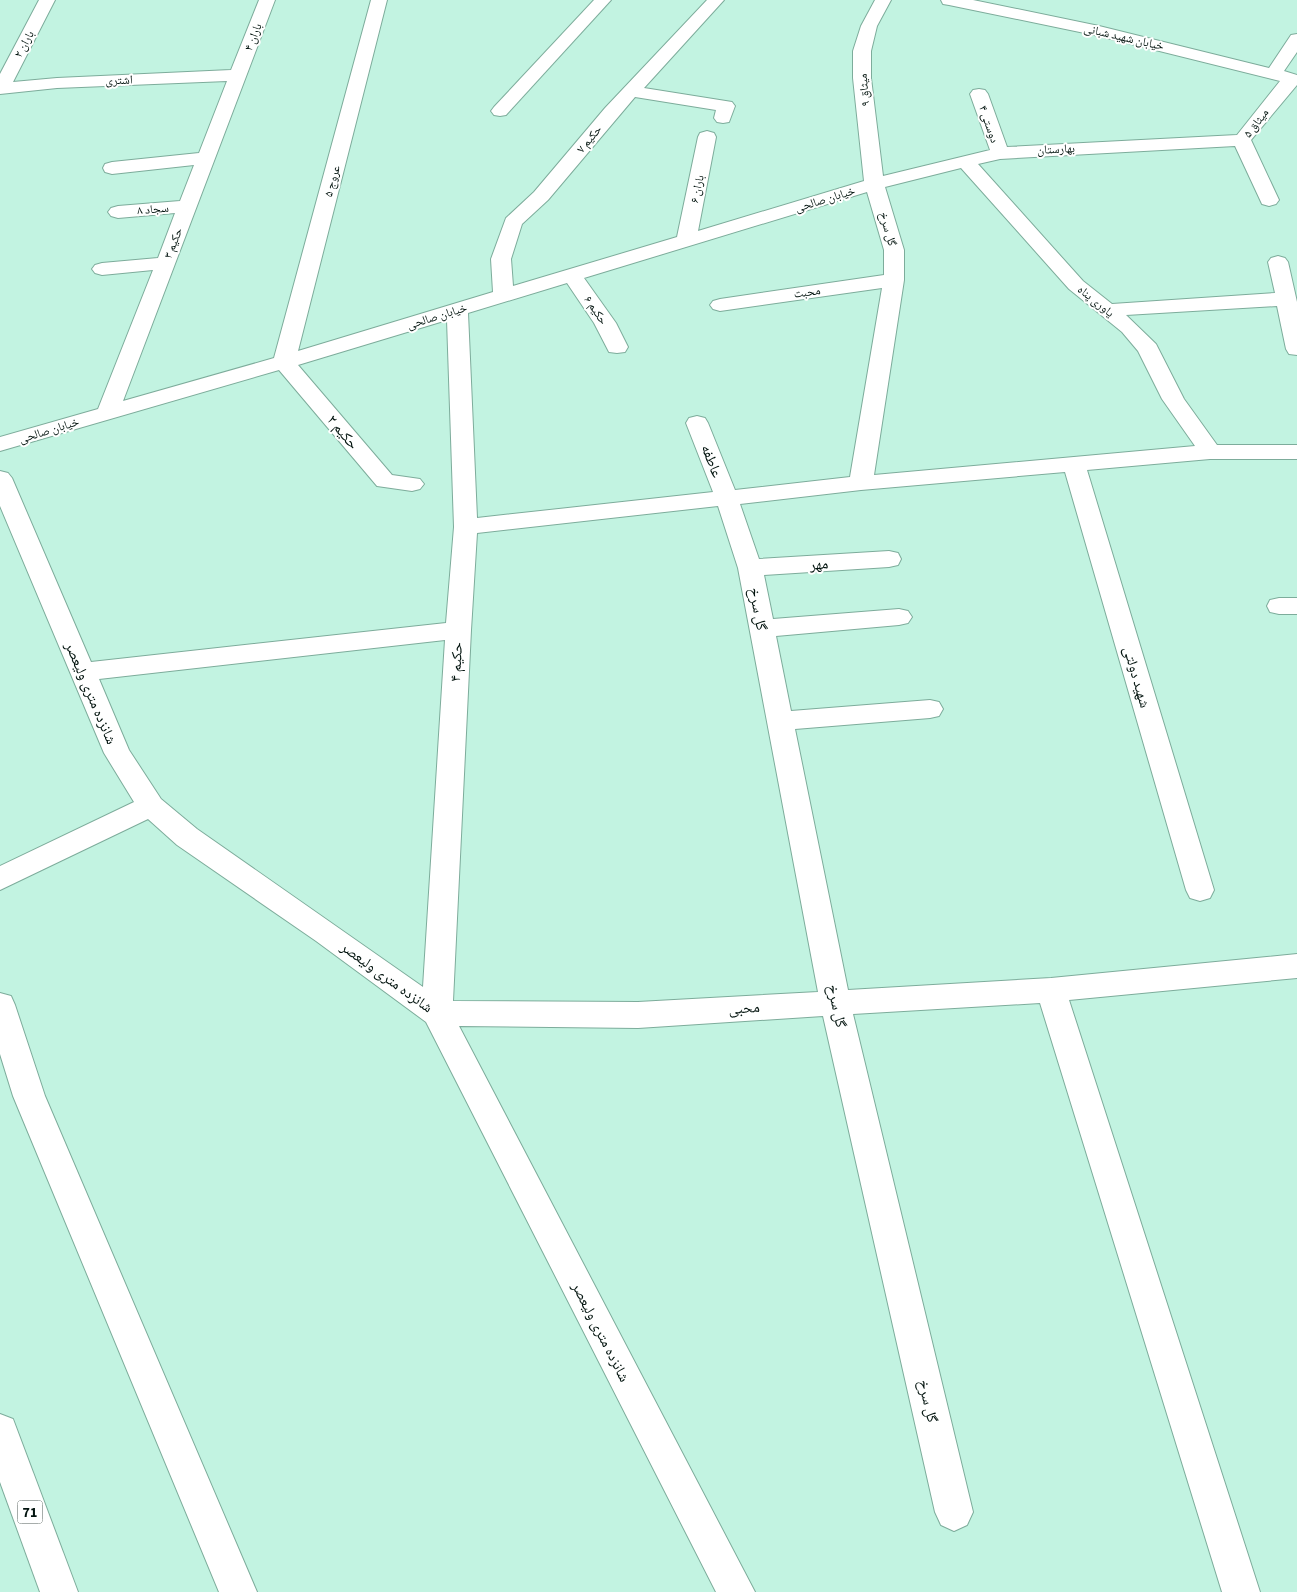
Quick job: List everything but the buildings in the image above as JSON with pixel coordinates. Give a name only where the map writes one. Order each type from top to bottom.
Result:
[{"type":"main road","name":"باران ۲","points":[[0,89],[47,0]]},
{"type":"main road","name":"باران ۴","points":[[238,75],[267,0]]},
{"type":"main road","name":"عروج ۵","points":[[284,362],[379,0]]},
{"type":"main road","points":[[500,111],[603,0]]},
{"type":"main road","name":"حکیم ۷","points":[[504,296],[501,259],[513,222],[541,196],[631,91],[716,0]]},
{"type":"main road","name":"میثاق ۹","points":[[874,184],[862,78],[862,51],[869,26],[882,0]]},
{"type":"main road","name":"خیابان شهید شبانی","points":[[949,0],[1099,31],[1287,78]]},
{"type":"main road","name":"میثاق ۵","points":[[1268,200],[1242,140],[1287,78],[1297,39]]},
{"type":"main road","name":"اشتری","points":[[0,89],[57,83],[238,75]]},
{"type":"main road","name":"حکیم ۳","points":[[108,412],[238,75]]},
{"type":"main road","points":[[631,91],[724,112]]},
{"type":"main road","name":"دوستی ۴","points":[[979,94],[1000,154]]},
{"type":"main road","name":"باران ۶","points":[[686,241],[708,137]]},
{"type":"main road","name":"بهارستان","points":[[874,184],[965,160],[1000,154],[1242,140]]},
{"type":"main road","points":[[112,168],[206,158]]},
{"type":"main road","name":"یاوری پناه","points":[[965,160],[1076,285],[1108,310],[1148,349],[1173,399],[1210,452]]},
{"type":"main road","name":"خیابان صالحی","points":[[0,444],[457,311],[874,184]]},
{"type":"main road","name":"گل سرخ","points":[[861,483],[894,280],[894,250],[874,184]]},
{"type":"main road","name":"سجاد ۸","points":[[118,212],[188,206]]},
{"type":"main road","points":[[1278,262],[1297,349]]},
{"type":"main road","points":[[102,269],[165,263]]},
{"type":"main road","name":"حکیم ۶","points":[[572,275],[605,323],[618,348]]},
{"type":"main road","name":"محبت","points":[[720,305],[894,280]]},
{"type":"main road","points":[[1108,310],[1286,299]]},
{"type":"main road","name":"حکیم ۴","points":[[437,1013],[458,630],[466,527],[457,311]]},
{"type":"main road","name":"حکیم ۲","points":[[284,362],[385,482],[412,484]]},
{"type":"main road","name":"عاطفه","points":[[697,423],[727,499]]},
{"type":"main road","points":[[466,527],[861,483],[1210,452],[1297,452]]},
{"type":"main road","name":"شهید دولتی","points":[[1074,464],[1200,890]]},
{"type":"main road","name":"شانزده متری ولیعصر","points":[[0,478],[117,753],[151,806],[187,837],[326,933],[437,1013],[736,1592]]},
{"type":"main road","name":"گل سرخ","points":[[727,499],[750,568],[835,1002],[954,1512]]},
{"type":"main road","name":"مهر","points":[[750,568],[889,559]]},
{"type":"main road","points":[[762,629],[899,616]]},
{"type":"main road","points":[[82,672],[458,630]]},
{"type":"main road","points":[[780,721],[930,709]]},
{"type":"main road","points":[[0,879],[151,806]]},
{"type":"main road","name":"محبی","points":[[437,1013],[638,1015],[1051,990],[1297,966]]},
{"type":"main road","points":[[1051,990],[1241,1592]]},
{"type":"main road","points":[[0,1005],[29,1096],[238,1592]]},
{"type":"main road","name":"71","points":[[0,1432],[59,1592]]}]
